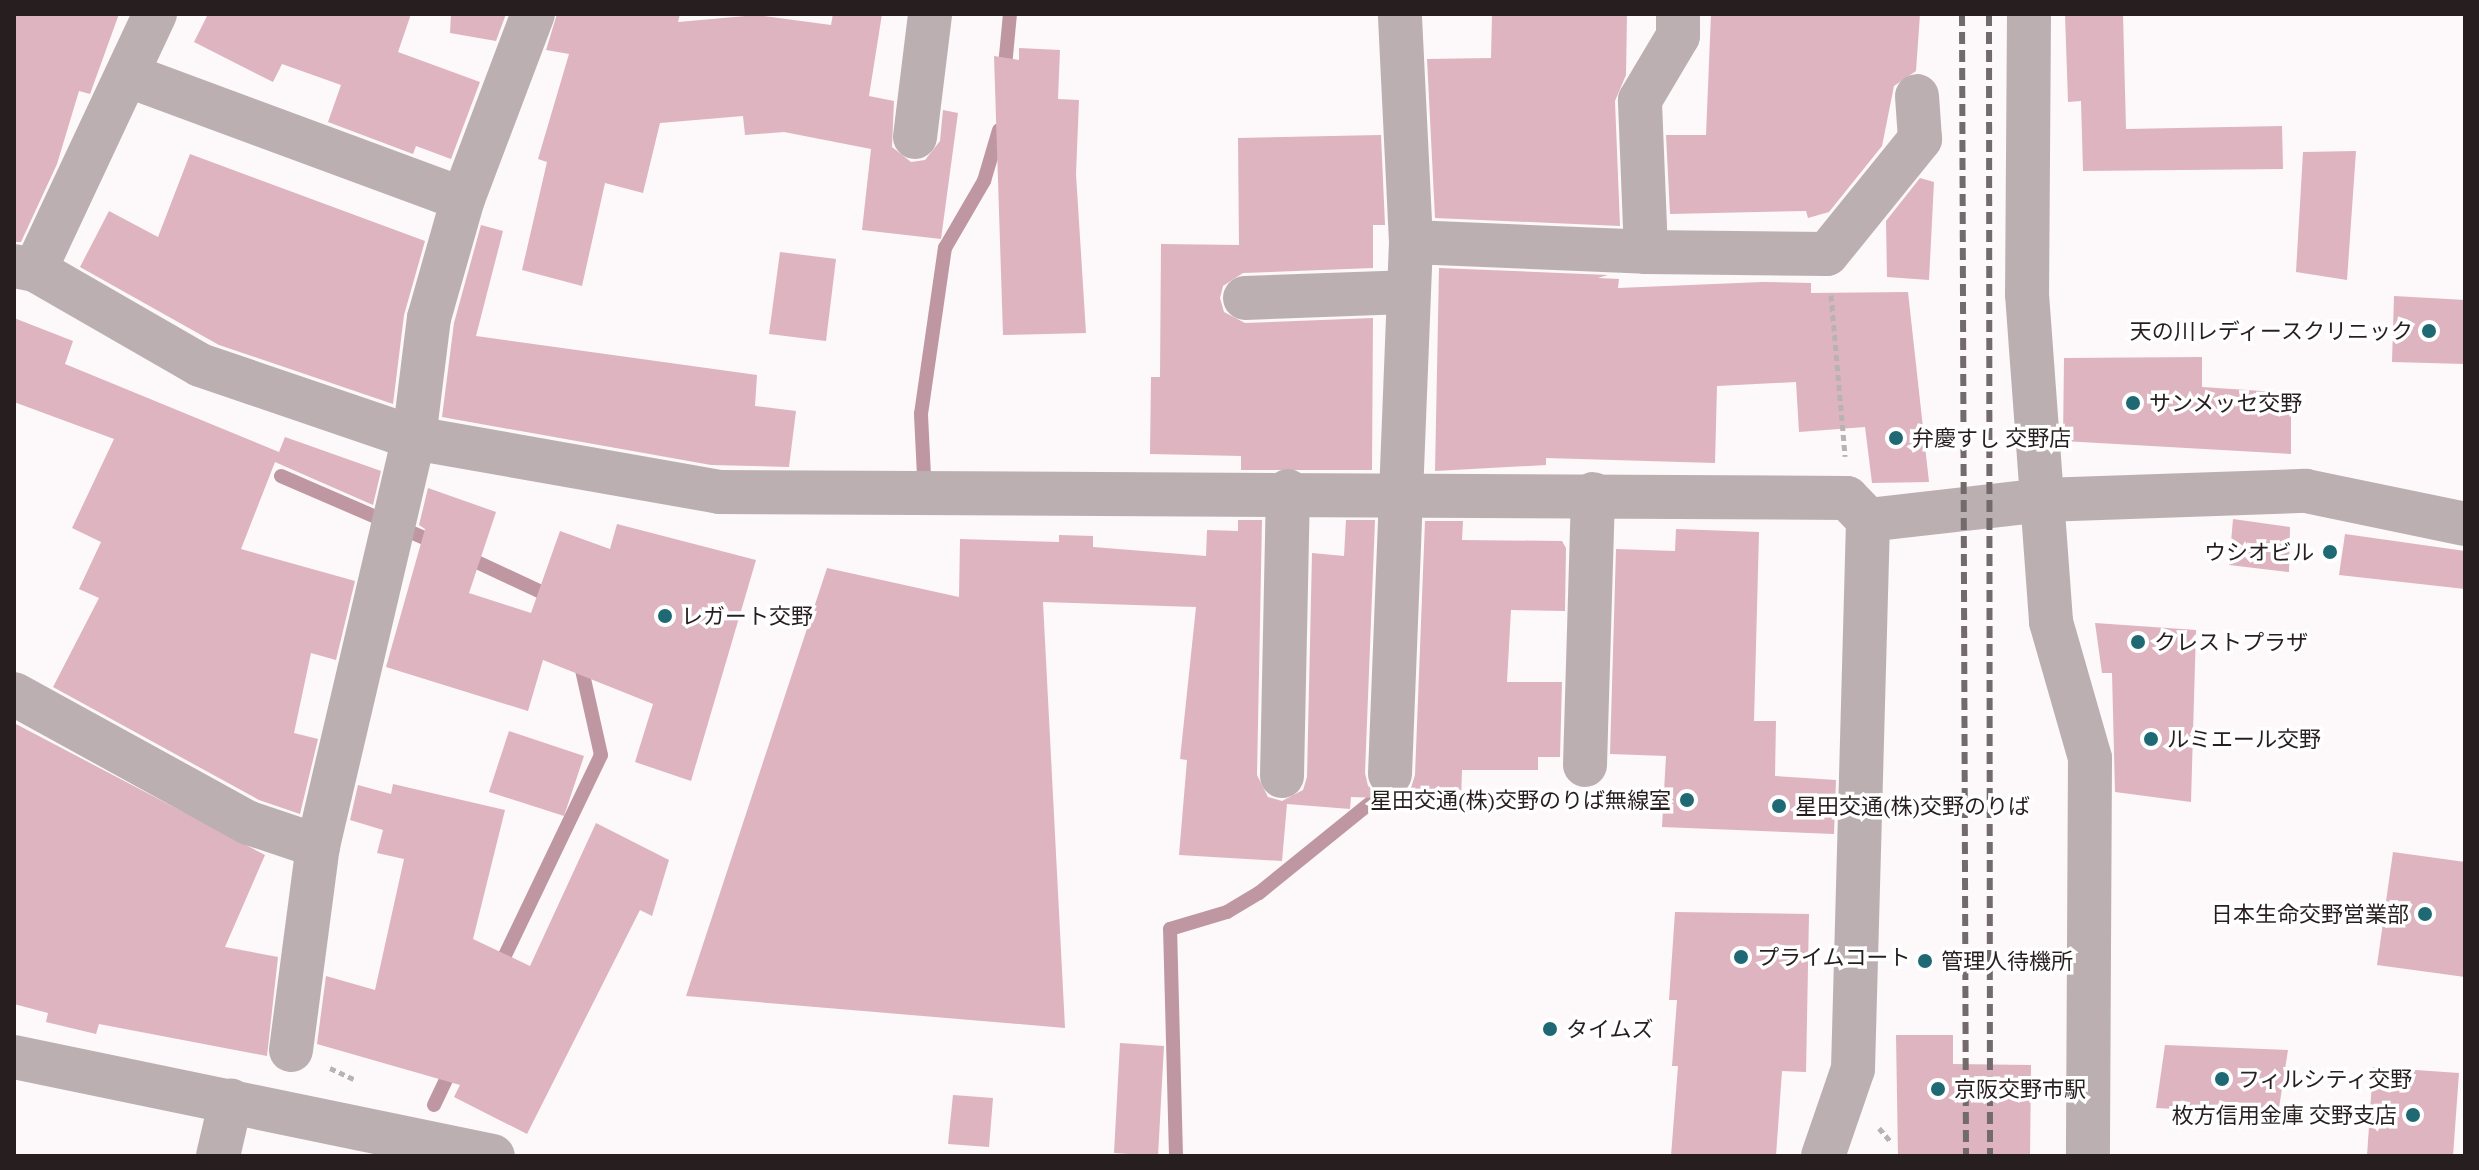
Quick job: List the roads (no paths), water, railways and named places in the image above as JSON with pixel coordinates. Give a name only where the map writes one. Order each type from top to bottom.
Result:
[{"type":"street","points":[[155,14],[127,75],[24,268],[200,365],[414,438],[719,492],[1398,491],[1593,494],[1857,509],[2306,491],[2465,524]]},
{"type":"street","points":[[291,1050],[318,846],[414,438],[429,318],[463,199],[533,14]]},
{"type":"street","points":[[915,137],[930,14]]},
{"type":"street","points":[[1390,774],[1405,292],[1411,242],[1400,14]]},
{"type":"street","points":[[1646,252],[1640,100],[1678,36],[1678,14]]},
{"type":"street","points":[[2029,14],[2027,294],[2051,622],[2090,758],[2088,1156]]},
{"type":"street","points":[[127,75],[463,199]]},
{"type":"street","points":[[1411,242],[1646,252],[1827,254],[1920,139],[1917,96]]},
{"type":"street","points":[[1245,298],[1405,292]]},
{"type":"street","points":[[1282,776],[1288,491]]},
{"type":"street","points":[[1585,765],[1593,494]]},
{"type":"street","points":[[1823,1156],[1853,1069],[1857,509]]},
{"type":"street","points":[[14,694],[249,823],[318,846]]},
{"type":"street","points":[[14,1057],[493,1156]]},
{"type":"street","points":[[218,1156],[231,1100]]},
{"type":"waterway","points":[[1004,77],[1010,14]]},
{"type":"waterway","points":[[924,476],[921,414],[945,248],[984,181],[999,130]]},
{"type":"waterway","points":[[281,476],[438,544]]},
{"type":"waterway","points":[[464,556],[554,598]]},
{"type":"waterway","points":[[498,970],[601,755],[580,661]]},
{"type":"waterway","points":[[1176,1156],[1170,929],[1227,912],[1259,893],[1380,795],[1380,775]]},
{"type":"waterway","points":[[434,1105],[453,1065]]},
{"type":"railway","points":[[1962,14],[1966,1156]]},
{"type":"railway","points":[[1989,14],[1990,1156]]},
{"type":"place","name":"天の川レディースクリニック","points":[[2429,331]]},
{"type":"place","name":"サンメッセ交野","points":[[2133,403]]},
{"type":"place","name":"弁慶すし 交野店","points":[[1896,438]]},
{"type":"place","name":"ウシオビル","points":[[2330,552]]},
{"type":"place","name":"レガート交野","points":[[665,616]]},
{"type":"place","name":"クレストプラザ","points":[[2138,642]]},
{"type":"place","name":"ルミエール交野","points":[[2151,739]]},
{"type":"place","name":"星田交通(株)交野のりば無線室","points":[[1687,800]]},
{"type":"place","name":"星田交通(株)交野のりば","points":[[1779,806]]},
{"type":"place","name":"日本生命交野営業部","points":[[2425,914]]},
{"type":"place","name":"プライムコート","points":[[1741,957]]},
{"type":"place","name":"管理人待機所","points":[[1925,961]]},
{"type":"place","name":"タイムズ","points":[[1550,1029]]},
{"type":"place","name":"フィルシティ交野","points":[[2222,1079]]},
{"type":"place","name":"京阪交野市駅","points":[[1938,1089]]},
{"type":"place","name":"枚方信用金庫 交野支店","points":[[2413,1115]]}]
